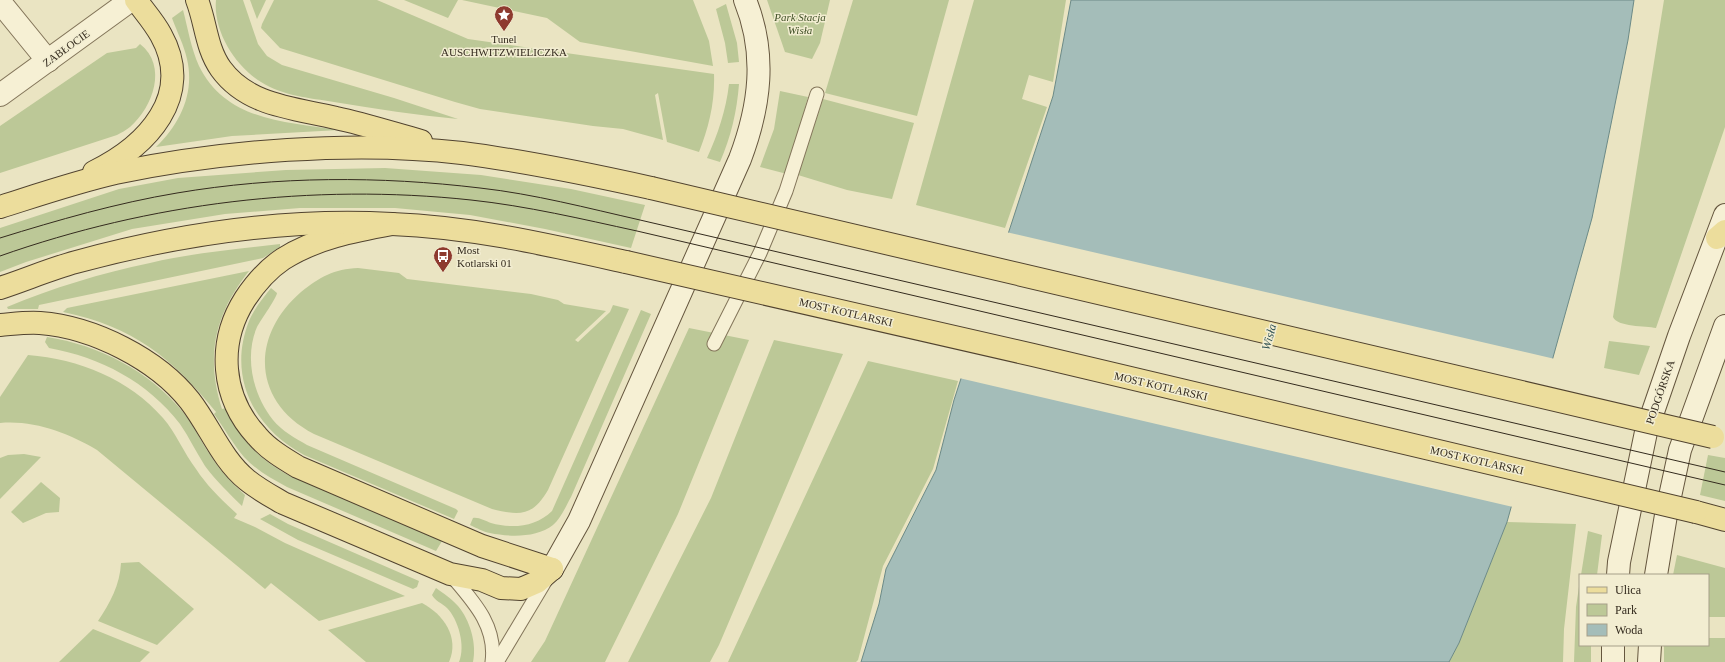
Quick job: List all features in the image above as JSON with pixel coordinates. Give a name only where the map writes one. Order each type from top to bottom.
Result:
[{"type":"main road","points":[[65,187],[104,167],[136,144],[155,126],[169,98],[172,88],[172,73],[167,50],[161,35],[136,0]]},
{"type":"main road","points":[[196,0],[210,47],[220,67],[234,83],[252,95],[281,107],[336,118],[460,153]]},
{"type":"main road","points":[[0,207],[114,174],[183,161],[312,149],[378,148],[460,153],[577,171],[1719,438]]},
{"type":"main road","points":[[0,288],[74,262],[159,242],[229,230],[288,224],[392,224]]},
{"type":"main road","points":[[392,224],[343,233],[308,246],[282,259],[256,284],[238,310],[230,332],[226,357],[228,378],[234,400],[243,419],[257,437],[276,454],[298,467],[482,546],[552,569]]},
{"type":"main road","name":"MOST KOTLARSKI","points":[[392,224],[443,228],[505,237],[626,262],[1033,355],[1725,520]]},
{"type":"main road","points":[[0,325],[40,323],[66,328],[106,341],[138,357],[158,370],[174,384],[190,402],[226,457],[246,480],[283,503],[450,574],[482,580],[501,588],[521,589],[537,582],[552,569]]},
{"type":"street","name":"ZABŁOCIE","points":[[0,95],[131,0]]},
{"type":"street","points":[[552,569],[579,521],[749,136],[757,103],[759,67],[755,31],[744,0]]},
{"type":"street","points":[[0,2],[48,61]]},
{"type":"street","name":"PODGÓRSKA","points":[[1618,574],[1620,554],[1646,432],[1679,336],[1721,234],[1725,215]]},
{"type":"street","points":[[1656,574],[1666,515],[1680,450],[1725,326]]},
{"type":"street","points":[[1613,646],[1613,662]]},
{"type":"street","points":[[1649,662],[1650,646]]},
{"type":"lane","points":[[714,344],[760,252],[786,191],[817,94]]},
{"type":"lane","points":[[497,662],[552,569]]},
{"type":"lane","points":[[450,574],[482,614],[489,631],[492,645],[492,662]]},
{"type":"green space","points":[[216,0],[243,0],[258,44],[267,56],[282,65],[394,98],[458,119],[396,112],[306,98],[269,87],[251,75],[228,47],[218,24]]},
{"type":"green space","points":[[250,0],[266,0],[257,19]]},
{"type":"green space","points":[[274,0],[377,0],[468,39],[714,74],[711,114],[706,133],[699,152],[667,142],[658,93],[655,95],[663,140],[623,129],[480,109],[455,102],[280,48],[261,28]]},
{"type":"green space","points":[[404,0],[458,0],[448,18]]},
{"type":"green space","points":[[462,0],[693,0],[709,41],[713,66],[580,42],[547,18]]},
{"type":"green space","name":"Park Stacja Wisła","points":[[767,0],[830,0],[820,43],[812,59],[785,52]]},
{"type":"green space","points":[[853,0],[949,0],[917,116],[825,93]]},
{"type":"green space","points":[[974,0],[1066,0],[1053,82],[1029,75],[1022,99],[1047,107],[1005,228],[916,205]]},
{"type":"green space","points":[[1664,0],[1725,0],[1725,127],[1656,328],[1632,326],[1620,323],[1613,317]]},
{"type":"green space","points":[[726,4],[737,43],[739,62],[728,63],[725,43],[716,9]]},
{"type":"green space","points":[[183,10],[199,66],[211,84],[225,98],[241,108],[259,116],[279,121],[339,130],[232,136],[156,147],[172,128],[184,107],[187,96],[189,72],[187,59],[172,18]]},
{"type":"green space","points":[[140,44],[149,53],[153,63],[155,75],[154,86],[151,98],[145,109],[130,127],[117,135],[0,173],[0,126],[107,53],[136,48]]},
{"type":"green space","points":[[729,84],[739,84],[738,94],[730,133],[720,162],[707,158],[721,122]]},
{"type":"green space","points":[[780,91],[808,97],[787,174],[760,167],[774,129]]},
{"type":"green space","points":[[823,99],[914,123],[892,199],[847,190],[798,175]]},
{"type":"green space","points":[[385,168],[481,175],[571,189],[645,205],[631,248],[545,229],[470,215],[395,208],[300,208],[225,214],[132,229],[26,262],[0,272],[0,228],[119,189],[178,178],[286,170]]},
{"type":"green space","points":[[280,244],[280,247],[263,258],[39,305],[38,309],[8,309],[7,307],[113,271],[198,254]]},
{"type":"green space","points":[[358,268],[399,273],[407,279],[531,294],[558,300],[564,304],[606,311],[575,340],[578,342],[610,312],[613,305],[629,309],[548,490],[537,505],[525,512],[518,513],[510,513],[492,509],[314,434],[294,421],[279,404],[269,387],[265,368],[266,348],[273,328],[284,309],[301,292],[321,278],[334,272]]},
{"type":"green space","points":[[249,271],[237,287],[228,303],[216,336],[214,371],[222,409],[226,408],[238,430],[251,447],[277,468],[288,475],[442,541],[436,551],[287,487],[264,474],[244,457],[214,414],[216,412],[183,375],[167,360],[131,336],[111,326],[88,318],[63,312],[67,308]]},
{"type":"green space","points":[[271,288],[277,293],[272,304],[257,327],[251,351],[251,363],[260,399],[273,420],[293,437],[307,445],[456,509],[458,511],[454,519],[304,455],[286,444],[271,431],[259,416],[250,399],[244,381],[241,362],[243,342],[249,321]]},
{"type":"green space","points":[[641,310],[651,314],[571,497],[558,519],[553,525],[539,532],[514,536],[482,531],[470,525],[473,518],[475,518],[499,525],[523,525],[539,520],[552,511]]},
{"type":"green space","points":[[689,328],[749,340],[678,514],[605,662],[531,662],[545,641]]},
{"type":"green space","points":[[47,337],[85,346],[104,353],[139,372],[170,397],[191,423],[218,467],[245,495],[242,506],[209,471],[180,424],[153,396],[138,384],[104,365],[68,352],[49,348],[45,342]]},
{"type":"green space","points":[[774,340],[843,354],[719,645],[710,662],[628,662],[711,498]]},
{"type":"green space","points":[[1609,341],[1650,346],[1639,375],[1604,368]]},
{"type":"green space","points":[[28,355],[47,357],[84,366],[102,373],[135,392],[150,404],[168,424],[200,475],[215,493],[237,514],[234,518],[285,543],[405,596],[319,621],[271,583],[265,589],[97,450],[75,438],[51,429],[26,424],[0,423],[0,397]]},
{"type":"green space","points":[[868,361],[958,381],[933,469],[883,566],[858,660],[856,662],[728,662]]},
{"type":"green space","points":[[24,454],[41,457],[0,499],[0,458],[8,455]]},
{"type":"green space","points":[[1708,455],[1725,458],[1725,501],[1700,495]]},
{"type":"green space","points":[[41,482],[60,498],[59,512],[46,513],[23,523],[11,512]]},
{"type":"green space","points":[[270,514],[288,524],[419,581],[417,587],[413,589],[298,540],[260,519]]},
{"type":"green space","points":[[1507,522],[1576,524],[1564,629],[1563,662],[1449,662],[1459,643]]},
{"type":"green space","points":[[1588,531],[1602,535],[1597,574],[1581,574]]},
{"type":"green space","points":[[1677,555],[1725,568],[1725,617],[1709,617],[1709,574],[1673,574]]},
{"type":"green space","points":[[139,562],[194,609],[157,645],[98,621],[114,594],[119,579],[121,563]]},
{"type":"green space","points":[[1579,587],[1579,646],[1591,646],[1591,662],[1574,662],[1576,607]]},
{"type":"green space","points":[[436,588],[456,603],[466,618],[472,632],[474,648],[473,662],[459,662],[462,648],[460,633],[451,613],[432,595]]},
{"type":"green space","points":[[422,603],[437,613],[448,627],[452,644],[452,653],[449,662],[366,662],[328,630]]},
{"type":"green space","points":[[93,629],[150,652],[140,662],[59,662]]},
{"type":"green space","points":[[1709,638],[1725,638],[1725,662],[1664,662],[1664,646],[1709,646]]},
{"type":"water","name":"Wisła","points":[[1071,0],[1634,0],[1628,40],[1592,218],[1507,522],[1459,643],[1449,662],[861,662],[879,604],[886,569],[936,470],[954,400],[1053,96]]},
{"type":"pier","points":[[1006,232],[1555,359],[1513,507],[959,378]]},
{"type":"tram line","points":[[0,238],[66,218],[132,202],[177,193],[252,183],[367,180],[405,181],[480,188],[580,206],[1725,472]]},
{"type":"tram line","points":[[0,256],[115,222],[232,202],[292,196],[351,194],[411,195],[471,200],[554,213],[637,231],[1725,485]]},
{"type":"place","name":"Tunel AUSCHWITZWIELICZKA","points":[[504,32]]},
{"type":"place","name":"Most Kotlarski 01","points":[[443,273]]}]
